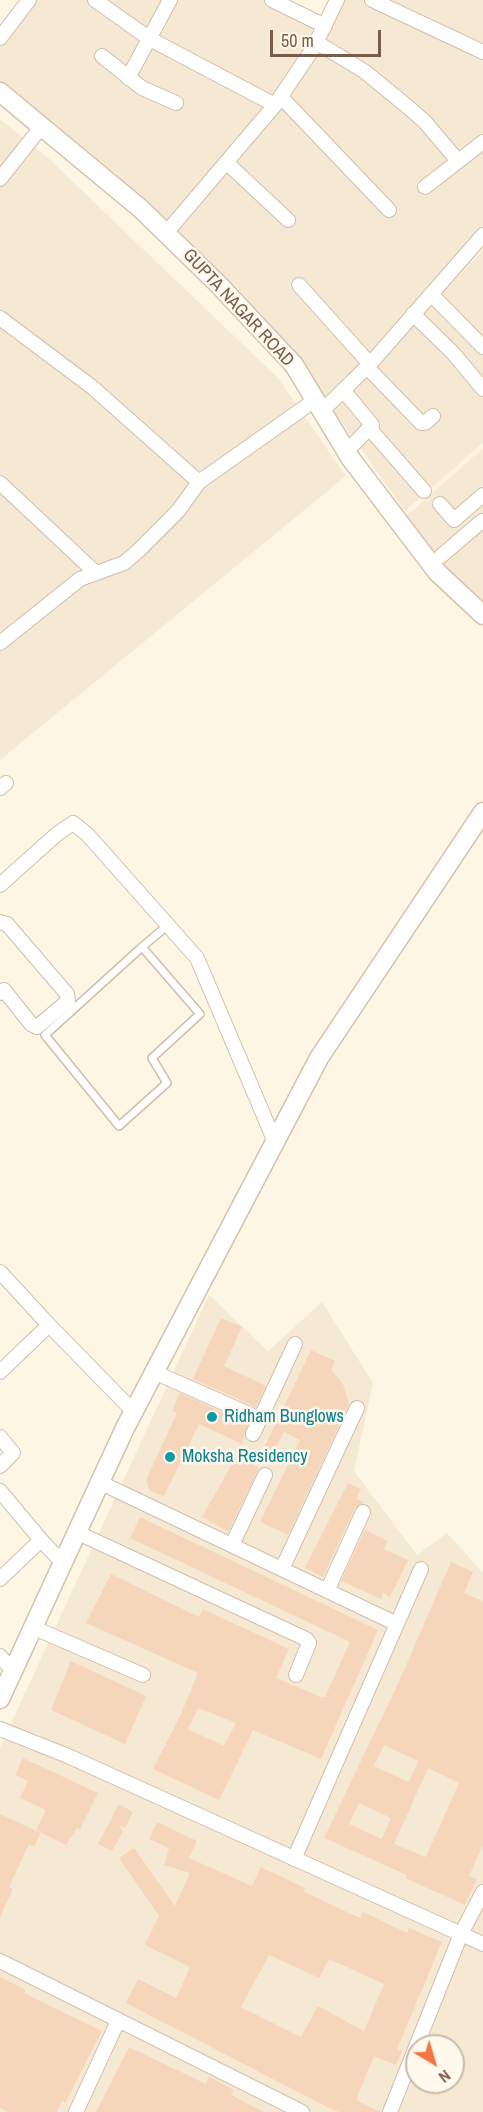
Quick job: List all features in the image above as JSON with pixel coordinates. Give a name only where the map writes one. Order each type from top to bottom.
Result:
[{"type":"street","points":[[0,39],[29,0]]},
{"type":"street","points":[[95,0],[150,39],[278,101],[389,210]]},
{"type":"street","points":[[128,78],[170,0]]},
{"type":"street","points":[[272,0],[325,26]]},
{"type":"street","points":[[166,233],[278,101],[316,42],[337,0]]},
{"type":"street","points":[[372,0],[483,52]]},
{"type":"street","points":[[316,42],[364,71],[402,101],[425,122],[458,161]]},
{"type":"street","points":[[102,56],[142,88],[176,103]]},
{"type":"street","name":"GUPTA NAGAR ROAD","points":[[0,92],[166,233],[219,285],[294,365],[346,451],[437,572],[483,615]]},
{"type":"street","points":[[0,179],[42,126]]},
{"type":"street","points":[[424,187],[483,142]]},
{"type":"street","points":[[226,162],[288,220]]},
{"type":"street","points":[[0,643],[80,579],[124,563],[178,511],[199,482],[343,390],[483,235]]},
{"type":"street","points":[[299,285],[421,423],[425,423],[433,416]]},
{"type":"street","points":[[431,294],[483,347]]},
{"type":"street","points":[[413,314],[453,353],[483,389]]},
{"type":"street","points":[[0,318],[92,387],[199,482]]},
{"type":"street","points":[[343,390],[372,425],[346,451]]},
{"type":"street","points":[[370,429],[424,491]]},
{"type":"street","points":[[0,483],[96,573]]},
{"type":"street","points":[[440,504],[454,520],[483,495]]},
{"type":"street","points":[[441,556],[483,522],[470,507]]},
{"type":"street","points":[[0,1699],[6,1663],[32,1627],[75,1532],[154,1372],[319,1058],[483,812]]},
{"type":"street","points":[[0,885],[57,834],[73,823],[87,834],[197,958],[275,1142]]},
{"type":"street","points":[[0,922],[7,924],[67,994],[68,1001],[37,1027],[31,1024],[1,989]]},
{"type":"street","points":[[0,1272],[134,1412]]},
{"type":"street","points":[[0,1372],[49,1325]]},
{"type":"street","points":[[253,1434],[295,1344]]},
{"type":"street","points":[[154,1372],[260,1419]]},
{"type":"street","points":[[282,1569],[357,1408]]},
{"type":"street","points":[[0,1437],[13,1453],[0,1466]]},
{"type":"street","points":[[232,1545],[265,1475]]},
{"type":"street","points":[[99,1482],[397,1624]]},
{"type":"street","points":[[0,1491],[62,1562]]},
{"type":"street","points":[[327,1591],[363,1512]]},
{"type":"street","points":[[75,1532],[306,1639],[309,1643],[296,1675]]},
{"type":"street","points":[[3,1570],[41,1540]]},
{"type":"street","points":[[294,1860],[421,1569]]},
{"type":"street","points":[[32,1627],[143,1676]]},
{"type":"street","points":[[0,1729],[68,1756],[483,1944]]},
{"type":"street","points":[[390,2112],[461,1934],[483,1892]]},
{"type":"street","points":[[0,1961],[302,2112]]},
{"type":"street","points":[[76,2112],[118,2021]]},
{"type":"lane","points":[[142,947],[200,1014],[152,1058],[167,1083],[119,1126],[45,1035],[142,947],[168,925]]},
{"type":"shaded area","points":[[29,0],[95,0],[150,39],[170,0],[272,0],[325,25],[337,0],[483,0],[483,235],[322,411],[294,365],[166,233],[0,94],[0,38]]},
{"type":"shaded area","points":[[105,0],[165,0],[149,32]]},
{"type":"shaded area","points":[[0,119],[47,157],[278,378],[346,476],[0,760]]},
{"type":"shaded area","points":[[483,250],[483,443],[405,511],[333,410]]},
{"type":"shaded area","points":[[483,448],[483,605],[446,571],[403,519]]},
{"type":"shaded area","points":[[209,1295],[268,1351],[322,1302],[373,1383],[354,1471],[417,1555],[447,1533],[483,1573],[483,2112],[0,2112],[0,1747]]},
{"type":"building","points":[[221,1318],[242,1327],[224,1366],[266,1386],[256,1407],[193,1379]]},
{"type":"building","points":[[311,1350],[335,1361],[331,1370],[343,1384],[349,1404],[288,1535],[260,1522],[300,1440],[284,1432],[273,1452],[264,1448]]},
{"type":"building","points":[[180,1393],[248,1424],[242,1444],[199,1424],[164,1496],[150,1491],[146,1480],[177,1413],[172,1411]]},
{"type":"building","points":[[237,1455],[259,1468],[228,1532],[202,1517]]},
{"type":"building","points":[[348,1483],[361,1489],[356,1499],[364,1502],[355,1508],[323,1577],[305,1568]]},
{"type":"building","points":[[140,1517],[378,1630],[321,1759],[253,1730],[219,1800],[153,1769],[181,1714],[198,1673],[86,1623],[111,1574],[199,1617],[203,1609],[289,1649],[276,1678],[321,1697],[325,1697],[350,1642],[130,1538]],"holes":[[[198,1708],[236,1723],[224,1746],[188,1729]]]},
{"type":"building","points":[[365,1530],[388,1541],[384,1549],[408,1560],[390,1597],[383,1593],[381,1599],[341,1581]]},
{"type":"building","points":[[451,1562],[473,1572],[464,1593],[483,1601],[483,1845],[469,1876],[477,1879],[465,1905],[405,1878],[407,1875],[324,1838],[397,1686]],"holes":[[[384,1745],[418,1761],[409,1782],[374,1766]],[[428,1768],[459,1783],[426,1857],[394,1844]],[[359,1803],[391,1818],[382,1839],[349,1824]]]},
{"type":"building","points":[[71,1661],[146,1696],[125,1744],[51,1710]]},
{"type":"building","points":[[23,1758],[98,1793],[80,1829],[77,1828],[66,1845],[36,1830],[46,1810],[20,1798],[28,1781],[15,1775]]},
{"type":"building","points":[[119,1804],[133,1812],[125,1828],[119,1825],[123,1831],[112,1851],[98,1844]]},
{"type":"building","points":[[0,1814],[41,1833],[34,1847],[29,1844],[9,1887],[13,1889],[0,1917]]},
{"type":"building","points":[[157,1822],[197,1841],[189,1858],[252,1886],[261,1867],[305,1888],[304,1892],[360,1918],[363,1912],[407,1933],[409,1928],[442,1942],[397,2049],[402,2051],[396,2065],[374,2056],[356,2100],[381,2112],[339,2112],[327,2107],[126,2003],[138,1979],[176,1998],[190,1967],[145,1945],[159,1916],[119,1858],[134,1848],[175,1906],[190,1873],[164,1865],[169,1848],[149,1839]],"holes":[[[269,1955],[319,1978],[329,1959],[384,1984],[364,2031],[318,2006],[301,2037],[241,2007]]]},
{"type":"building","points":[[0,1977],[26,1990],[24,1993],[102,2031],[65,2103],[62,2101],[57,2112],[9,2112],[0,2108]]},
{"type":"building","points":[[129,2047],[206,2084],[209,2077],[234,2090],[231,2095],[264,2112],[96,2112]]},
{"type":"place","name":"Ridham Bunglows","points":[[212,1417]]},
{"type":"place","name":"Moksha Residency","points":[[170,1457]]}]
